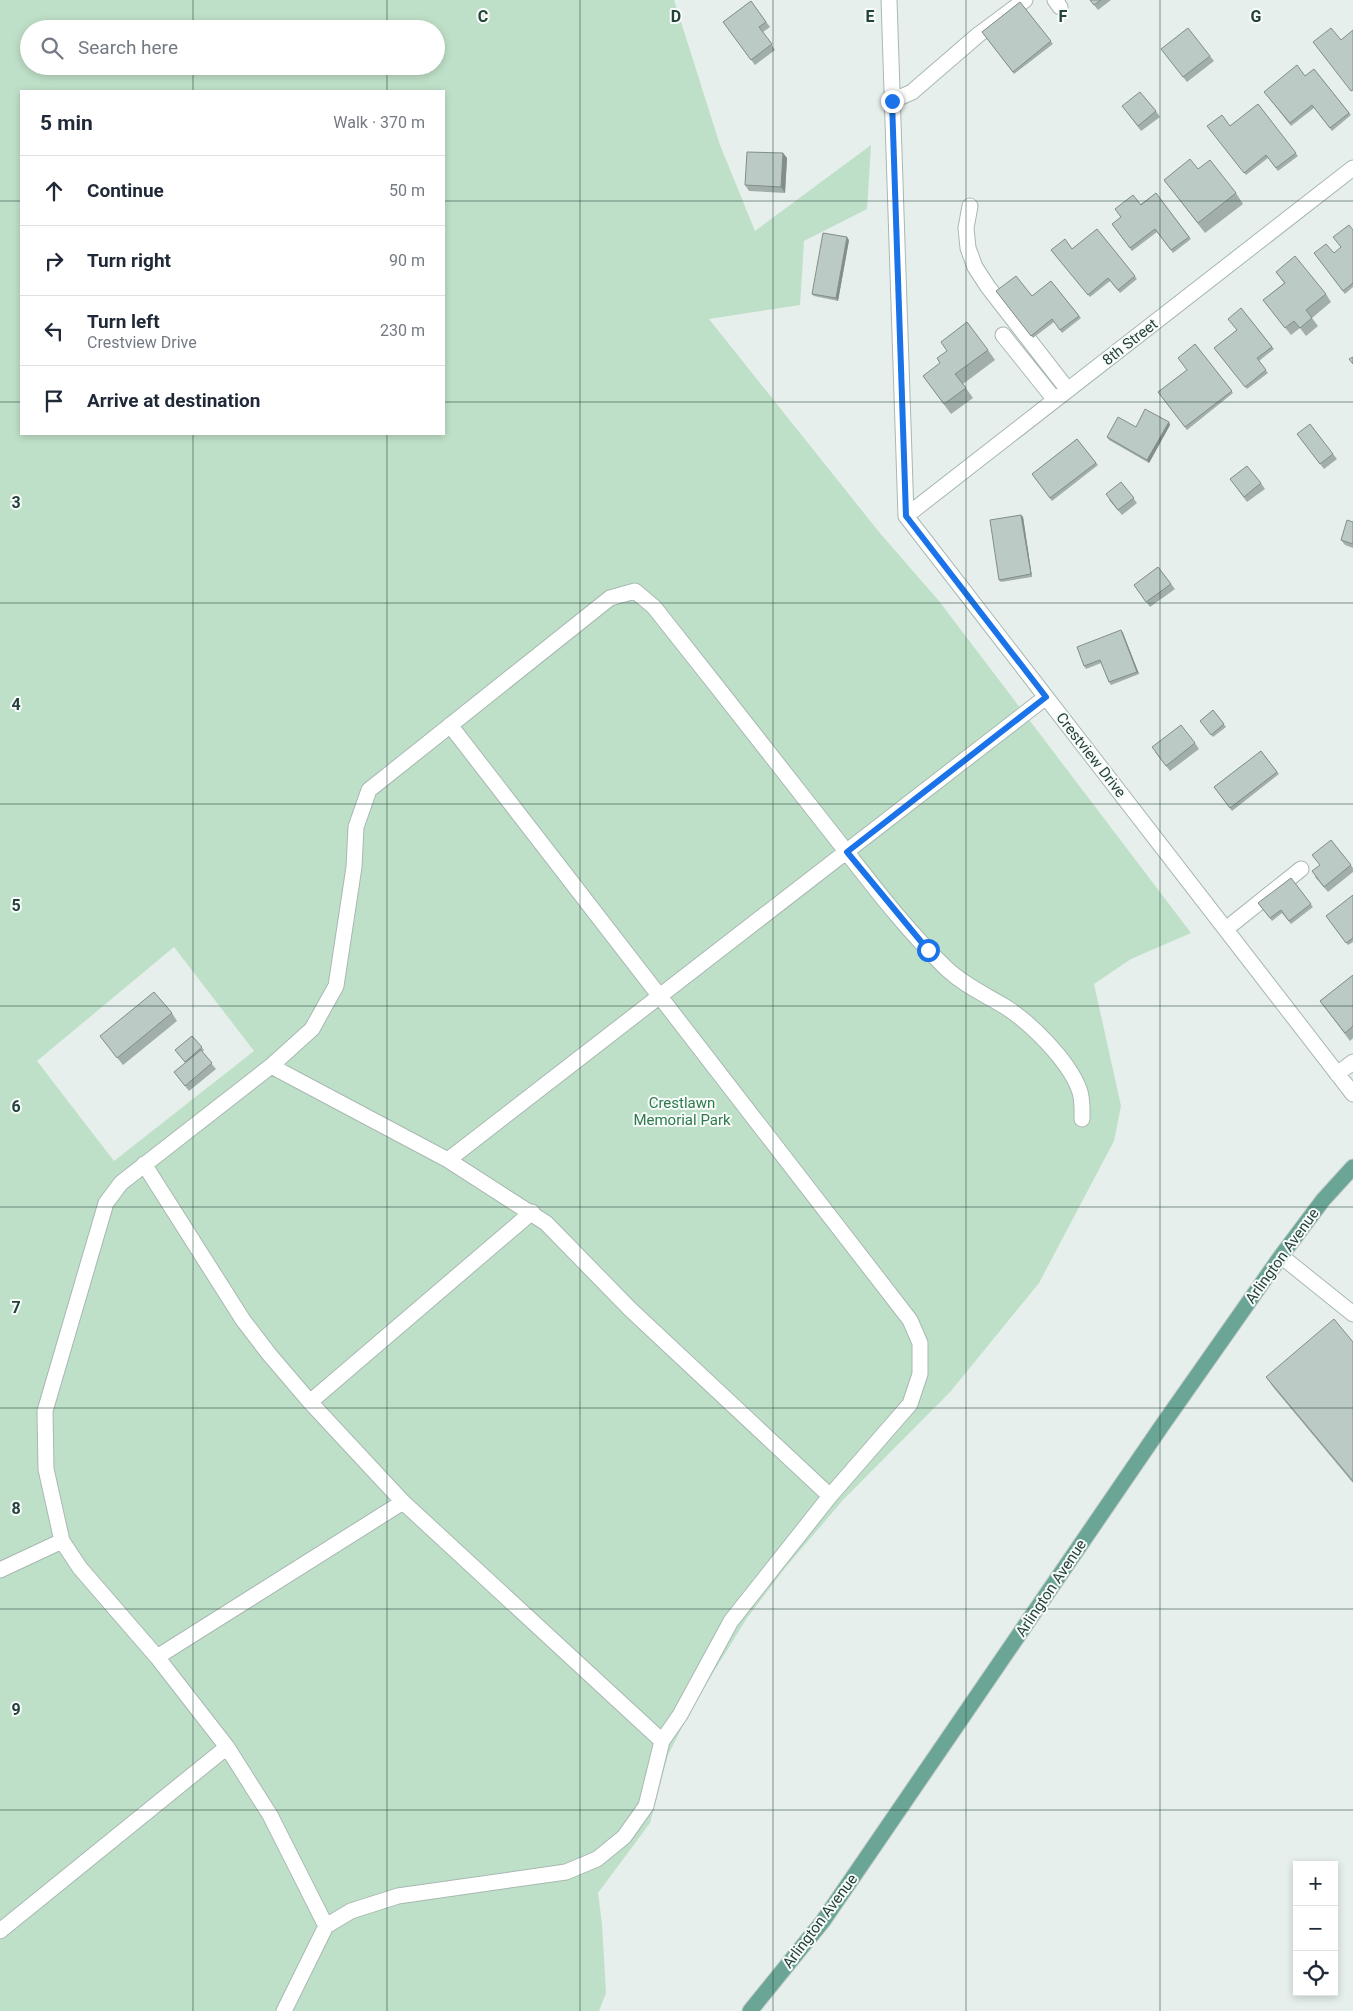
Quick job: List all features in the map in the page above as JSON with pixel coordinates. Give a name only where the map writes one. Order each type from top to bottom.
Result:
[{"type":"main road","name":"Arlington Avenue","points":[[750,2011],[823,1921],[1155,1435],[1281,1256],[1323,1200],[1353,1167]]},
{"type":"street","points":[[889,0],[906,516]]},
{"type":"street","points":[[892,101],[912,92],[978,34],[1024,0]]},
{"type":"street","name":"8th Street","points":[[906,516],[1353,168]]},
{"type":"street","points":[[970,206],[966,228],[968,248],[975,267],[988,287],[1068,390]]},
{"type":"street","points":[[1003,335],[1055,400]]},
{"type":"street","name":"Crestview Drive","points":[[906,516],[1353,1094]]},
{"type":"street","points":[[326,1926],[270,1815],[227,1747],[157,1657],[80,1568],[62,1541],[46,1469],[44,1411],[106,1203],[121,1184],[144,1164],[271,1066],[312,1029],[336,986],[354,867],[356,827],[369,790],[610,598],[634,591],[654,607],[847,852],[928,950],[949,971],[974,989],[1005,1006],[1045,1041],[1075,1079],[1082,1101],[1082,1119]]},
{"type":"street","points":[[448,1160],[1046,697]]},
{"type":"street","points":[[288,2009],[326,1926],[351,1911],[398,1896],[566,1872],[597,1859],[624,1837],[646,1806],[662,1741],[680,1715],[731,1621],[830,1496],[910,1404],[920,1374],[920,1343],[910,1320],[450,725]]},
{"type":"street","points":[[1226,929],[1301,869]]},
{"type":"street","points":[[1338,1074],[1353,1062]]},
{"type":"street","points":[[271,1066],[448,1160],[546,1222],[631,1310],[830,1496]]},
{"type":"street","points":[[144,1164],[243,1320],[310,1402],[403,1502],[662,1741]]},
{"type":"street","points":[[310,1402],[532,1212]]},
{"type":"street","points":[[1281,1256],[1353,1314]]},
{"type":"street","points":[[157,1657],[403,1502]]},
{"type":"street","points":[[0,1570],[62,1541]]},
{"type":"street","points":[[0,1931],[227,1747]]},
{"type":"green space","name":"Crestlawn Memorial Park","points":[[0,0],[674,0],[720,145],[755,231],[871,145],[867,209],[804,241],[800,305],[709,319],[879,532],[939,601],[1191,933],[1131,959],[1094,984],[1121,1106],[1114,1141],[1039,1283],[951,1391],[843,1500],[785,1568],[747,1618],[695,1702],[668,1755],[650,1823],[598,1893],[602,1924],[606,1993],[599,2011],[0,2011]],"holes":[[[174,947],[254,1051],[114,1161],[37,1061]]]},
{"type":"building","points":[[1090,0],[1101,0],[1094,5]]},
{"type":"building","points":[[751,1],[766,22],[759,27],[772,44],[751,60],[723,22]]},
{"type":"building","points":[[1020,2],[1051,41],[1013,72],[982,32]]},
{"type":"building","points":[[1188,28],[1210,56],[1183,77],[1161,49]]},
{"type":"building","points":[[1331,28],[1341,40],[1353,30],[1353,90],[1351,91],[1313,42]]},
{"type":"building","points":[[1297,65],[1305,76],[1314,69],[1349,113],[1330,128],[1312,105],[1290,123],[1264,92]]},
{"type":"building","points":[[1140,92],[1156,111],[1138,126],[1122,106]]},
{"type":"building","points":[[1258,104],[1296,153],[1276,168],[1266,155],[1244,173],[1207,126],[1222,115],[1230,126]]},
{"type":"building","points":[[747,152],[783,153],[781,187],[745,185]]},
{"type":"building","points":[[1190,159],[1198,169],[1210,160],[1236,193],[1198,223],[1164,180]]},
{"type":"building","points":[[1156,193],[1189,237],[1171,250],[1155,229],[1130,248],[1112,224],[1121,217],[1115,209],[1133,195],[1141,205]]},
{"type":"building","points":[[1349,225],[1353,230],[1353,283],[1343,291],[1314,253],[1326,244],[1334,253],[1341,247],[1333,237]]},
{"type":"building","points":[[1097,229],[1135,276],[1118,290],[1108,278],[1088,295],[1051,250],[1065,239],[1072,249]]},
{"type":"building","points":[[823,233],[847,237],[836,298],[812,294]]},
{"type":"building","points":[[1295,256],[1326,294],[1306,310],[1312,318],[1300,328],[1294,321],[1285,328],[1263,300],[1285,283],[1276,272]]},
{"type":"building","points":[[1016,276],[1032,296],[1051,281],[1079,316],[1060,330],[1052,319],[1031,336],[996,291]]},
{"type":"building","points":[[1241,308],[1272,347],[1257,358],[1266,370],[1245,387],[1214,348],[1237,330],[1228,319]]},
{"type":"building","points":[[967,322],[988,350],[955,374],[966,388],[944,404],[923,376],[940,363],[937,358],[947,351],[941,342]]},
{"type":"building","points":[[1195,344],[1232,391],[1185,427],[1158,392],[1187,370],[1178,358]]},
{"type":"building","points":[[1145,409],[1169,422],[1147,460],[1107,437],[1118,417],[1136,427]]},
{"type":"building","points":[[1310,424],[1333,454],[1320,464],[1297,434]]},
{"type":"building","points":[[1077,439],[1096,463],[1050,498],[1032,474]]},
{"type":"building","points":[[1247,466],[1261,483],[1244,497],[1230,479]]},
{"type":"building","points":[[1121,482],[1134,498],[1118,510],[1106,494]]},
{"type":"building","points":[[1021,515],[1031,574],[999,580],[990,520]]},
{"type":"building","points":[[1347,520],[1353,522],[1353,544],[1341,540]]},
{"type":"building","points":[[1158,567],[1171,584],[1146,602],[1134,585]]},
{"type":"building","points":[[1121,630],[1137,672],[1109,682],[1100,660],[1084,666],[1077,647]]},
{"type":"building","points":[[1213,710],[1224,724],[1211,735],[1200,721]]},
{"type":"building","points":[[1181,725],[1195,743],[1166,766],[1152,747]]},
{"type":"building","points":[[1261,751],[1277,772],[1230,808],[1214,787]]},
{"type":"building","points":[[1331,840],[1351,865],[1324,887],[1312,871],[1320,865],[1312,855]]},
{"type":"building","points":[[1291,878],[1311,904],[1289,921],[1281,910],[1270,918],[1258,903]]},
{"type":"building","points":[[1353,895],[1353,938],[1346,943],[1326,916]]},
{"type":"building","points":[[1353,975],[1353,1026],[1345,1033],[1320,1001]]},
{"type":"building","points":[[154,992],[172,1013],[117,1058],[100,1036]]},
{"type":"building","points":[[192,1036],[202,1047],[185,1062],[175,1050]]},
{"type":"building","points":[[201,1050],[212,1063],[185,1086],[174,1072]]},
{"type":"building","points":[[1334,1319],[1353,1342],[1353,1481],[1266,1377]]},
{"type":"route","points":[[892,101],[906,516],[1046,697],[847,852],[928,950]]}]
